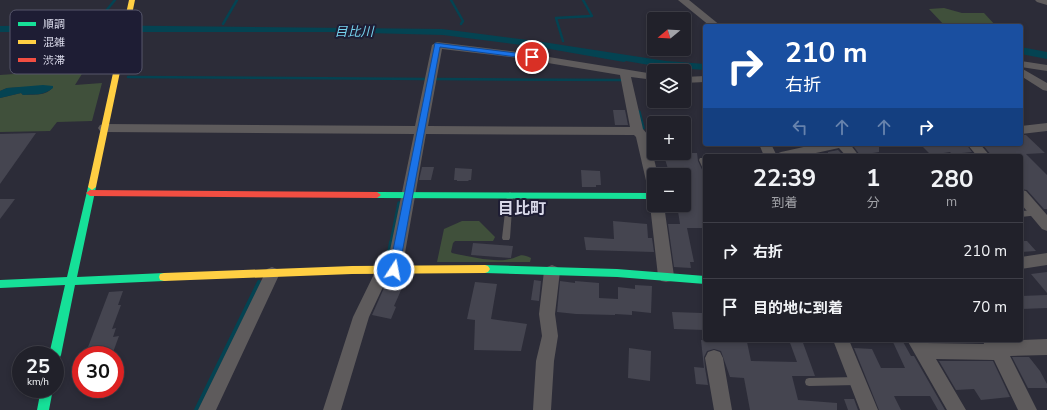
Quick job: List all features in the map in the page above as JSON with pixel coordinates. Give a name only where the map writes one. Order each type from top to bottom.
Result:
[{"type":"street","points":[[130,10],[132,0]]},
{"type":"street","points":[[683,0],[713,24]]},
{"type":"street","points":[[1039,0],[1047,2]]},
{"type":"street","points":[[332,410],[361,317],[389,270],[408,195],[437,45],[518,55],[647,76]]},
{"type":"street","points":[[1023,64],[1047,68]]},
{"type":"street","points":[[1023,72],[1047,88]]},
{"type":"street","points":[[625,73],[637,131]]},
{"type":"street","points":[[57,346],[116,74]]},
{"type":"street","points":[[691,80],[703,80]]},
{"type":"street","points":[[1023,130],[1047,127]]},
{"type":"street","points":[[104,128],[637,131],[642,135],[650,168]]},
{"type":"street","points":[[790,154],[828,146]]},
{"type":"street","points":[[845,146],[851,154]]},
{"type":"street","points":[[975,146],[982,154]]},
{"type":"street","points":[[90,193],[647,196]]},
{"type":"street","points":[[1023,197],[1047,225]]},
{"type":"street","points":[[658,212],[666,276]]},
{"type":"street","points":[[1023,263],[1047,259]]},
{"type":"street","points":[[0,284],[446,268],[619,272],[703,280]]},
{"type":"street","points":[[542,410],[545,361],[550,336],[547,314],[552,271]]},
{"type":"street","points":[[207,410],[272,274]]},
{"type":"street","points":[[842,342],[869,410]]},
{"type":"street","points":[[919,346],[1047,347]]},
{"type":"street","points":[[919,346],[957,410]]},
{"type":"street","points":[[995,347],[1028,410]]},
{"type":"street","points":[[714,358],[723,410]]},
{"type":"street","points":[[43,410],[45,398]]},
{"type":"lane","points":[[506,238],[510,195]]},
{"type":"lane","points":[[1023,214],[1036,213]]},
{"type":"lane","points":[[809,382],[858,381]]},
{"type":"green space","points":[[944,8],[962,13],[984,13],[994,24],[943,24],[929,9]]},
{"type":"green space","points":[[82,74],[75,85],[102,83],[92,121],[57,122],[50,131],[0,132],[0,98],[21,93],[23,95],[35,95],[44,93],[51,90],[53,86],[7,88],[0,91],[0,75]]},
{"type":"green space","points":[[462,221],[479,221],[495,237],[493,241],[455,241],[453,243],[452,253],[481,259],[497,260],[510,259],[524,255],[531,258],[530,262],[437,262],[444,229]]},
{"type":"water","points":[[0,26],[10,26],[10,32],[0,32]]},
{"type":"water","name":"目比川","points":[[142,26],[442,29],[536,41],[666,61],[703,64],[703,70],[691,69],[691,64],[647,65],[626,61],[624,62],[544,48],[443,35],[331,32],[142,32]]},
{"type":"water","points":[[1023,47],[1047,52],[1047,59],[1023,54]]},
{"type":"water","points":[[43,85],[53,86],[53,88],[50,91],[42,93],[23,95],[21,93],[0,98],[0,91],[7,88]]},
{"type":"building","points":[[613,110],[625,110],[628,125],[615,125]]},
{"type":"building","points":[[36,133],[0,184],[0,134]]},
{"type":"building","points":[[1023,135],[1026,135],[1045,153],[1026,154],[1047,175],[1047,209],[1044,209],[1027,190],[1023,189],[1023,154],[990,154],[984,146],[1023,146]]},
{"type":"building","points":[[879,146],[879,152],[859,154],[854,147]]},
{"type":"building","points":[[922,146],[968,146],[972,152],[952,154],[950,152],[930,154]]},
{"type":"building","points":[[838,150],[842,154],[828,154],[828,152]]},
{"type":"building","points":[[691,153],[697,153],[698,161],[703,172],[703,228],[687,228],[694,262],[690,262],[691,268],[674,267],[668,224],[680,224],[678,212],[691,212],[691,168],[668,168],[665,160],[691,160]]},
{"type":"building","points":[[422,167],[434,167],[431,180],[419,180]]},
{"type":"building","points":[[455,168],[472,169],[471,180],[454,180]]},
{"type":"building","points":[[581,170],[600,171],[601,185],[596,185],[596,187],[582,187]]},
{"type":"building","points":[[0,199],[15,199],[0,219]]},
{"type":"building","points":[[613,221],[647,224],[648,238],[652,238],[654,252],[586,250],[584,237],[614,239]]},
{"type":"building","points":[[1023,241],[1027,241],[1036,251],[1023,252]]},
{"type":"building","points":[[473,243],[513,246],[511,258],[471,255]]},
{"type":"building","points":[[1047,272],[1047,293],[1031,274]]},
{"type":"building","points":[[388,279],[406,279],[394,306],[396,307],[391,319],[372,315]]},
{"type":"building","points":[[534,280],[541,281],[539,301],[531,300]]},
{"type":"building","points":[[560,281],[575,283],[575,281],[599,283],[599,298],[618,299],[618,287],[635,289],[635,285],[652,286],[651,313],[632,311],[632,315],[615,315],[557,312]]},
{"type":"building","points":[[475,282],[497,284],[491,319],[527,324],[521,351],[474,350],[475,320],[467,319]]},
{"type":"building","points":[[123,291],[118,305],[121,305],[112,329],[116,328],[113,337],[119,336],[115,346],[88,346],[109,292]]},
{"type":"building","points":[[1047,295],[1047,308],[1023,309],[1023,296]]},
{"type":"building","points":[[672,312],[702,313],[703,330],[674,329]]},
{"type":"building","points":[[701,340],[703,340],[703,342],[747,342],[751,361],[797,362],[790,342],[803,342],[815,376],[792,376],[798,400],[837,403],[837,410],[750,410],[744,378],[730,377],[721,351],[714,349],[707,351],[704,357],[704,368]]},
{"type":"building","points":[[893,342],[903,342],[911,356],[914,356],[945,410],[938,410],[930,396],[894,396],[901,410],[879,410],[854,348],[872,349],[881,368],[905,368]]},
{"type":"building","points":[[629,348],[651,351],[650,381],[628,378]]},
{"type":"building","points":[[1012,357],[1029,357],[1040,371],[1047,384],[1047,388],[1028,388]]},
{"type":"building","points":[[939,361],[993,361],[1010,397],[981,400],[974,389],[956,390]]},
{"type":"building","points":[[694,367],[705,368],[708,385],[696,384]]},
{"type":"building","points":[[844,399],[854,399],[858,410],[848,410]]},
{"type":"waterway","points":[[107,10],[115,0]]},
{"type":"waterway","points":[[223,24],[237,0]]},
{"type":"waterway","points":[[451,0],[463,21],[461,24]]},
{"type":"waterway","points":[[563,41],[556,18],[592,16],[583,0]]},
{"type":"waterway","points":[[128,77],[427,79]]},
{"type":"waterway","points":[[435,79],[622,80]]},
{"type":"waterway","points":[[639,112],[643,128]]},
{"type":"waterway","points":[[391,243],[399,203]]},
{"type":"waterway","points":[[388,258],[391,242]]},
{"type":"waterway","points":[[196,410],[259,282]]},
{"type":"traffic: fast","points":[[57,346],[92,187]]},
{"type":"traffic: fast","points":[[377,195],[647,196]]},
{"type":"traffic: fast","points":[[485,269],[617,273],[703,280]]},
{"type":"traffic: fast","points":[[0,284],[164,277]]},
{"type":"traffic: fast","points":[[43,410],[45,398]]},
{"type":"traffic: slow","points":[[130,10],[132,0]]},
{"type":"traffic: slow","points":[[92,187],[116,74]]},
{"type":"traffic: slow","points":[[164,277],[352,270],[485,269]]},
{"type":"traffic: jam","points":[[90,193],[377,195]]},
{"type":"district","name":"目比町","points":[[522,208]]},
{"type":"route","points":[[394,270],[437,45],[532,57]]}]
